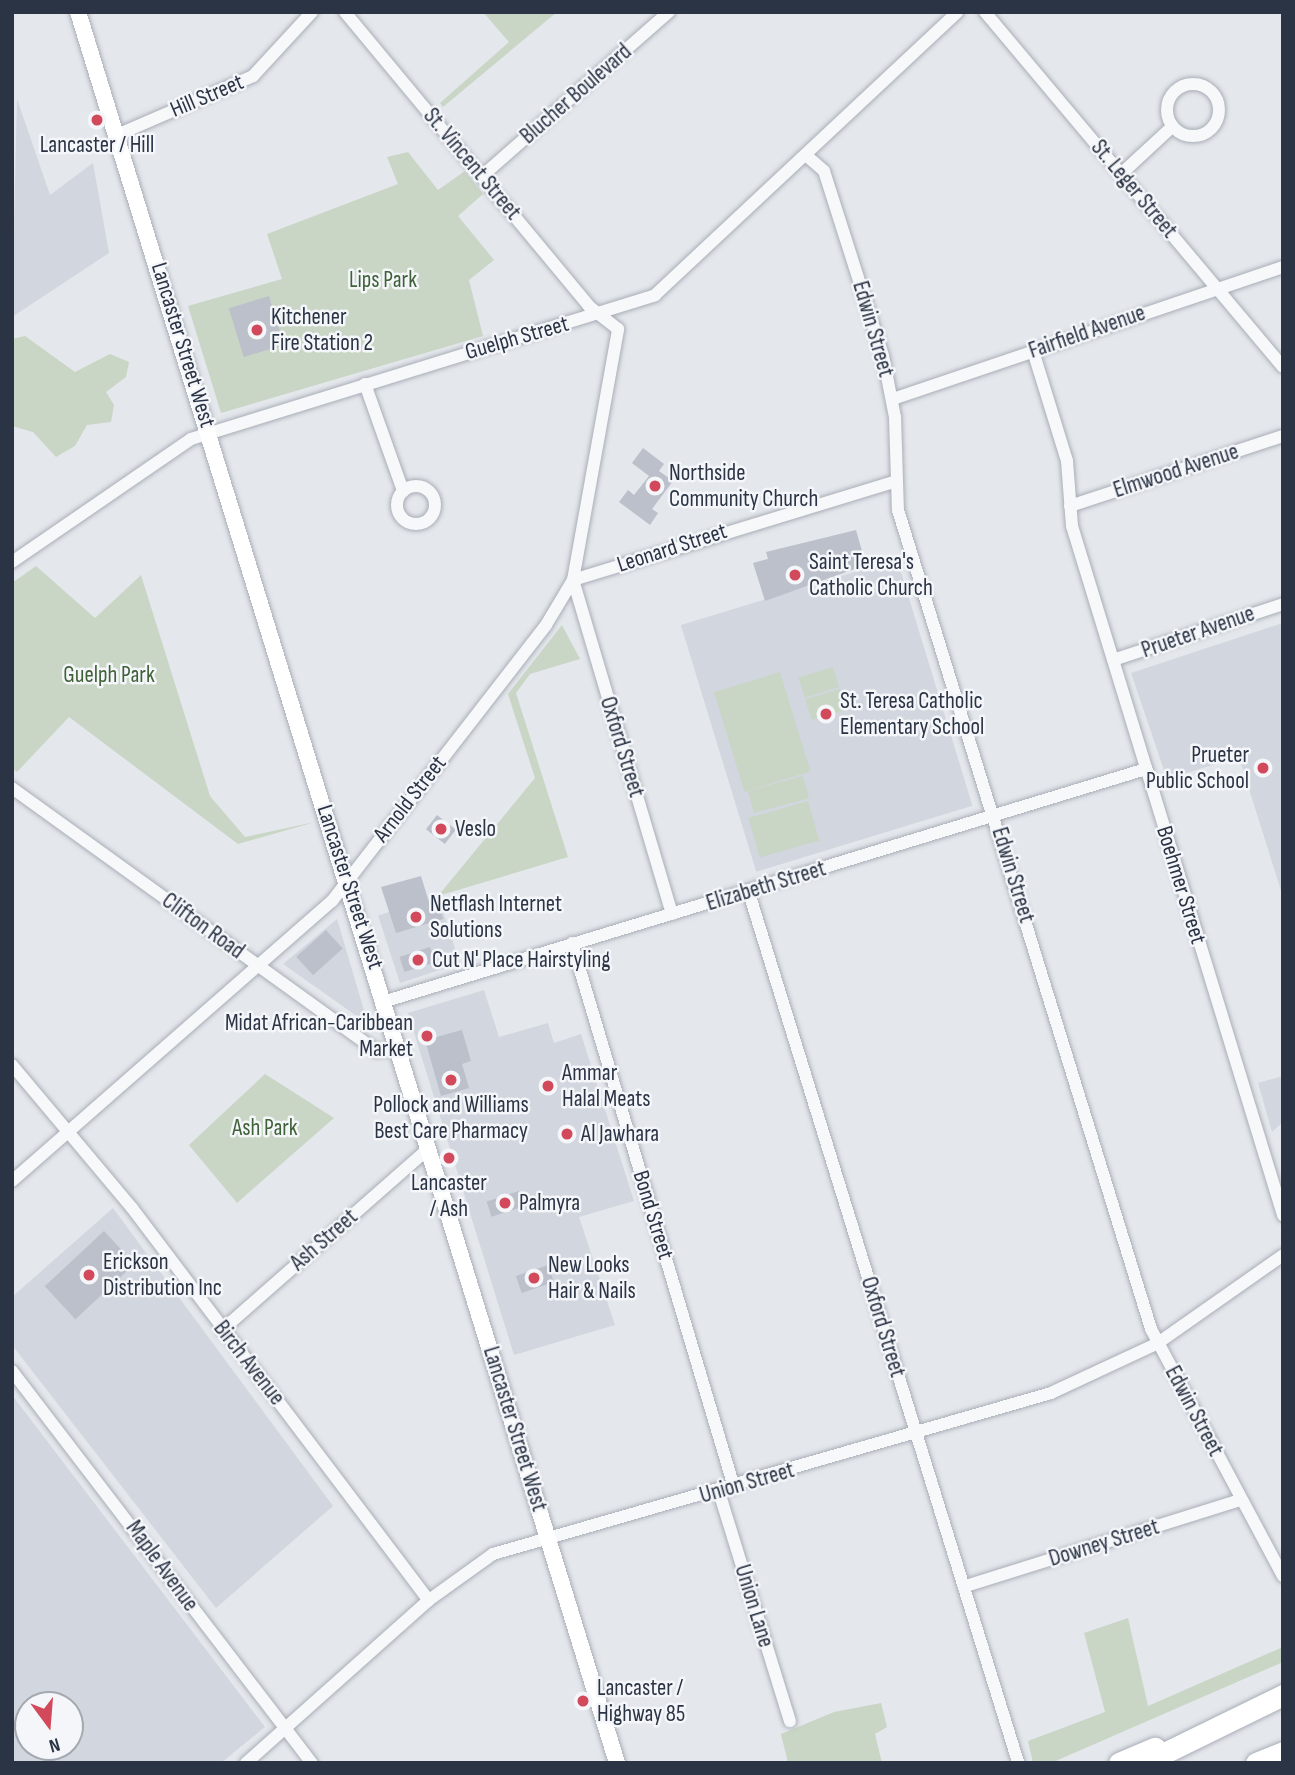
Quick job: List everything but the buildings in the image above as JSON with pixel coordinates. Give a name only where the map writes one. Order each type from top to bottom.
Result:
[{"type":"highway","points":[[1144,1763],[1283,1695]]},
{"type":"highway","points":[[1119,1763],[1203,1733]]},
{"type":"highway","points":[[1256,1763],[1283,1752]]},
{"type":"main road","name":"Lancaster Street West","points":[[78,12],[120,134],[209,432],[386,1001],[427,1150],[617,1763]]},
{"type":"street","name":"Hill Street","points":[[120,134],[253,76],[312,12]]},
{"type":"street","name":"St. Vincent Street","points":[[345,12],[601,313]]},
{"type":"street","name":"Blucher Boulevard","points":[[482,176],[669,12]]},
{"type":"street","name":"Guelph Street","points":[[12,562],[209,432],[601,313],[668,286],[808,157],[957,12]]},
{"type":"street","name":"St. Leger Street","points":[[985,12],[1283,367]]},
{"type":"street","points":[[1202,85],[1214,93],[1218,119],[1210,130],[1198,136],[1172,127],[1167,114],[1176,89],[1202,85]]},
{"type":"street","points":[[1121,174],[1172,127]]},
{"type":"street","name":"Edwin Street","points":[[808,157],[824,171],[838,209],[893,399],[894,482],[1158,1343],[1283,1576]]},
{"type":"street","name":"Fairfield Avenue","points":[[893,399],[1283,267]]},
{"type":"street","name":"Arnold Street","points":[[12,1181],[259,966],[347,879],[546,625],[573,580],[619,348],[618,329],[601,313]]},
{"type":"street","name":"Boehmer Street","points":[[1033,351],[1067,461],[1070,506],[1113,660],[1283,1216]]},
{"type":"street","points":[[365,384],[403,491]]},
{"type":"street","name":"Elmwood Avenue","points":[[1070,506],[1283,436]]},
{"type":"street","name":"Leonard Street","points":[[573,580],[894,482]]},
{"type":"street","name":"Oxford Street","points":[[573,580],[672,914]]},
{"type":"street","name":"Prueter Avenue","points":[[1113,660],[1283,604]]},
{"type":"street","name":"Elizabeth Street","points":[[386,1001],[1146,769]]},
{"type":"street","name":"Clifton Road","points":[[12,788],[376,1051],[399,1048]]},
{"type":"street","name":"Oxford Street","points":[[749,892],[916,1434],[966,1586],[1018,1762]]},
{"type":"street","name":"Bond Street","points":[[572,943],[734,1487]]},
{"type":"street","name":"Birch Avenue","points":[[12,1065],[70,1130],[429,1600]]},
{"type":"street","name":"Ash Street","points":[[222,1330],[427,1150]]},
{"type":"street","name":"Union Street","points":[[246,1763],[429,1600],[493,1553],[719,1492],[1051,1394],[1158,1343],[1283,1255]]},
{"type":"street","name":"Maple Avenue","points":[[12,1371],[312,1763]]},
{"type":"street","name":"Union Lane","points":[[719,1492],[790,1721]]},
{"type":"street","name":"Downey Street","points":[[966,1586],[1241,1500]]},
{"type":"shaded area","points":[[17,99],[50,195],[93,163],[109,253],[12,317]]},
{"type":"shaded area","name":"St. Teresa Catholic Elementary School","points":[[897,559],[972,806],[756,872],[681,625]]},
{"type":"shaded area","name":"Prueter Public School","points":[[1283,623],[1283,897],[1239,757],[1167,779],[1131,673]]},
{"type":"shaded area","points":[[438,896],[460,964],[400,983],[378,915]]},
{"type":"shaded area","points":[[337,919],[368,1024],[283,964]]},
{"type":"shaded area","points":[[484,990],[499,1037],[548,1023],[554,1043],[581,1034],[634,1201],[579,1217],[615,1325],[514,1355],[408,1013]]},
{"type":"shaded area","points":[[1283,1076],[1283,1122],[1272,1132],[1258,1083]]},
{"type":"shaded area","points":[[113,1208],[333,1506],[216,1608],[12,1345],[12,1297]]},
{"type":"shaded area","points":[[12,1395],[265,1727],[221,1763],[12,1763]]},
{"type":"green space","points":[[483,12],[557,12],[443,107],[440,103],[509,42]]},
{"type":"green space","name":"Lips Park","points":[[408,152],[438,190],[465,171],[483,194],[458,216],[494,260],[469,280],[483,336],[221,413],[188,306],[282,279],[267,234],[398,184],[387,157]]},
{"type":"green space","points":[[25,336],[75,372],[110,354],[129,362],[126,377],[106,392],[114,405],[111,422],[87,425],[75,446],[56,457],[33,432],[12,426],[12,339]]},
{"type":"green space","name":"Guelph Park","points":[[36,566],[95,618],[141,575],[210,796],[245,837],[315,822],[238,844],[69,717],[17,772],[12,768],[12,583]]},
{"type":"green space","points":[[562,625],[580,659],[530,674],[516,693],[568,857],[438,896],[535,778],[508,694]]},
{"type":"green space","points":[[833,667],[839,687],[805,698],[799,678]]},
{"type":"green space","points":[[780,672],[810,771],[744,792],[714,692]]},
{"type":"green space","points":[[840,689],[846,710],[811,720],[805,699]]},
{"type":"green space","points":[[803,776],[809,798],[754,813],[748,791]]},
{"type":"green space","points":[[808,801],[819,840],[760,858],[748,818]]},
{"type":"green space","name":"Ash Park","points":[[265,1074],[334,1118],[237,1203],[189,1145]]},
{"type":"green space","points":[[1128,1618],[1148,1706],[1283,1647],[1283,1662],[1051,1763],[1033,1763],[1028,1741],[1105,1712],[1084,1633]]},
{"type":"green space","points":[[881,1703],[887,1727],[875,1734],[882,1763],[788,1763],[781,1734],[834,1712]]},
{"type":"place","name":"Lancaster / Hill","points":[[97,120]]},
{"type":"place","name":"Kitchener Fire Station 2","points":[[257,330]]},
{"type":"place","name":"Northside Community Church","points":[[655,486]]},
{"type":"place","name":"Saint Teresa's Catholic Church","points":[[795,575]]},
{"type":"place","name":"St. Teresa Catholic Elementary School","points":[[826,714]]},
{"type":"place","name":"Prueter Public School","points":[[1263,768]]},
{"type":"place","name":"Veslo","points":[[441,829]]},
{"type":"place","name":"Netflash Internet Solutions","points":[[416,917]]},
{"type":"place","name":"Cut N' Place Hairstyling","points":[[418,960]]},
{"type":"place","name":"Midat African-Caribbean Market","points":[[427,1036]]},
{"type":"place","name":"Pollock and Williams Best Care Pharmacy","points":[[451,1080]]},
{"type":"place","name":"Ammar Halal Meats","points":[[548,1086]]},
{"type":"place","name":"Al Jawhara","points":[[567,1134]]},
{"type":"place","name":"Lancaster / Ash","points":[[449,1158]]},
{"type":"place","name":"Palmyra","points":[[505,1203]]},
{"type":"place","name":"Erickson Distribution Inc","points":[[89,1275]]},
{"type":"place","name":"New Looks Hair & Nails","points":[[534,1278]]},
{"type":"place","name":"Lancaster / Highway 85","points":[[583,1701]]}]
